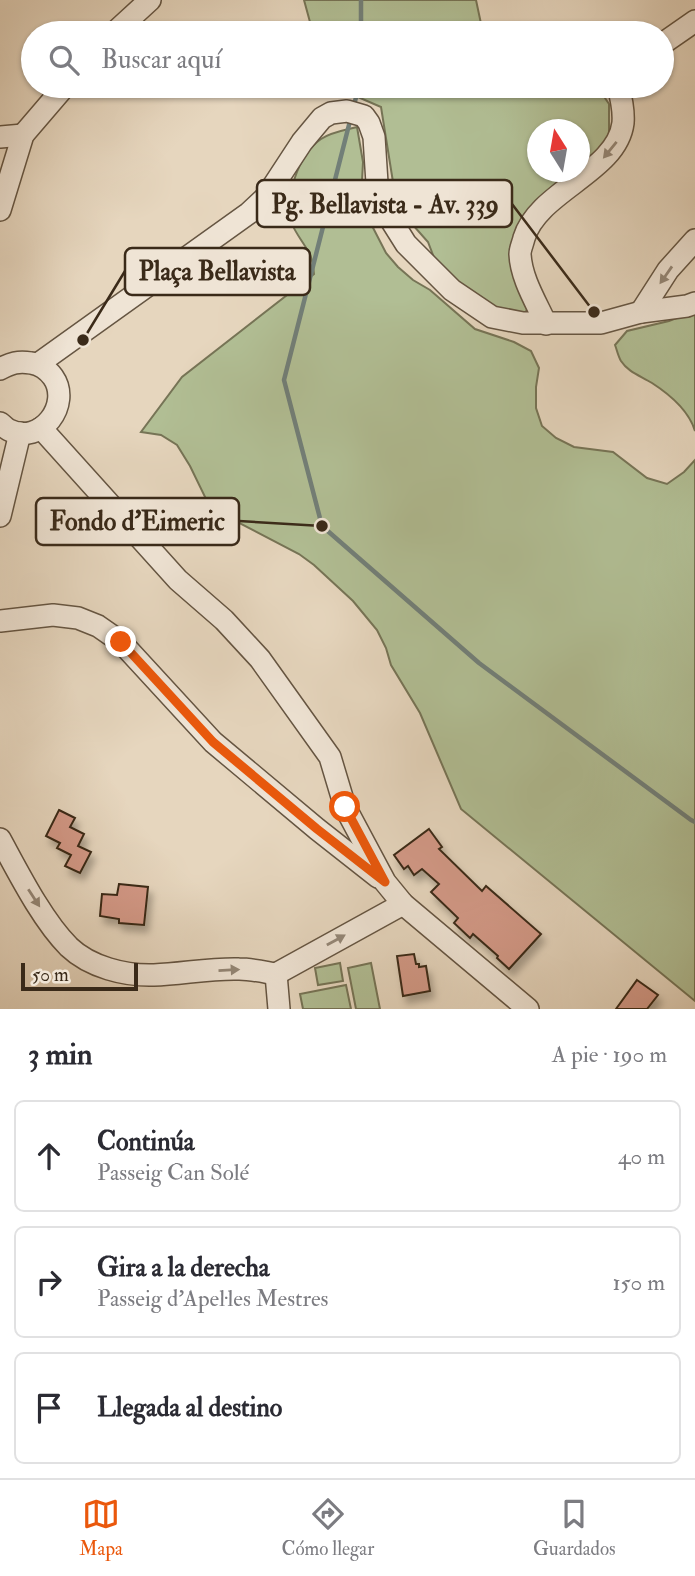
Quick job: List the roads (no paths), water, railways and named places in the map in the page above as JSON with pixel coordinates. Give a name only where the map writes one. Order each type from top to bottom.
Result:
[{"type":"street","points":[[127,21],[149,0]]},
{"type":"street","points":[[674,36],[695,21]]},
{"type":"street","points":[[0,210],[23,135],[55,98]]},
{"type":"street","points":[[545,324],[524,275],[520,252],[526,230],[538,214],[607,155],[619,139],[623,125],[620,98]]},
{"type":"street","points":[[38,364],[249,213],[266,197],[302,142],[322,118],[331,113],[352,112],[365,116],[374,136],[377,183],[384,209],[406,244],[452,290],[492,317],[523,323],[601,323],[641,312],[695,303]]},
{"type":"street","points":[[0,136],[23,135]]},
{"type":"street","points":[[641,312],[668,270],[695,240]]},
{"type":"street","points":[[3,360],[38,364],[49,371],[59,394],[58,408],[51,419],[14,431]]},
{"type":"street","points":[[0,516],[14,431]]},
{"type":"street","points":[[14,431],[224,620],[260,659],[330,757],[345,807],[385,882],[403,904],[528,1009]]},
{"type":"street","points":[[0,621],[53,615],[78,618],[98,626],[121,642],[213,742],[385,882]]},
{"type":"street","points":[[0,839],[25,886],[54,930],[70,948],[93,963],[122,971],[151,975],[239,969],[276,974],[403,904]]},
{"type":"street","points":[[276,974],[279,1009]]},
{"type":"waterway","points":[[361,0],[361,21]]},
{"type":"waterway","points":[[354,105],[356,98]]},
{"type":"waterway","points":[[351,117],[284,380],[322,526],[479,663],[695,822]]},
{"type":"place","name":"Pg. Bellavista - Av. 339","points":[[594,312]]},
{"type":"place","name":"Plaça Bellavista","points":[[83,340]]},
{"type":"place","name":"Fondo d'Eimeric","points":[[322,526]]}]
